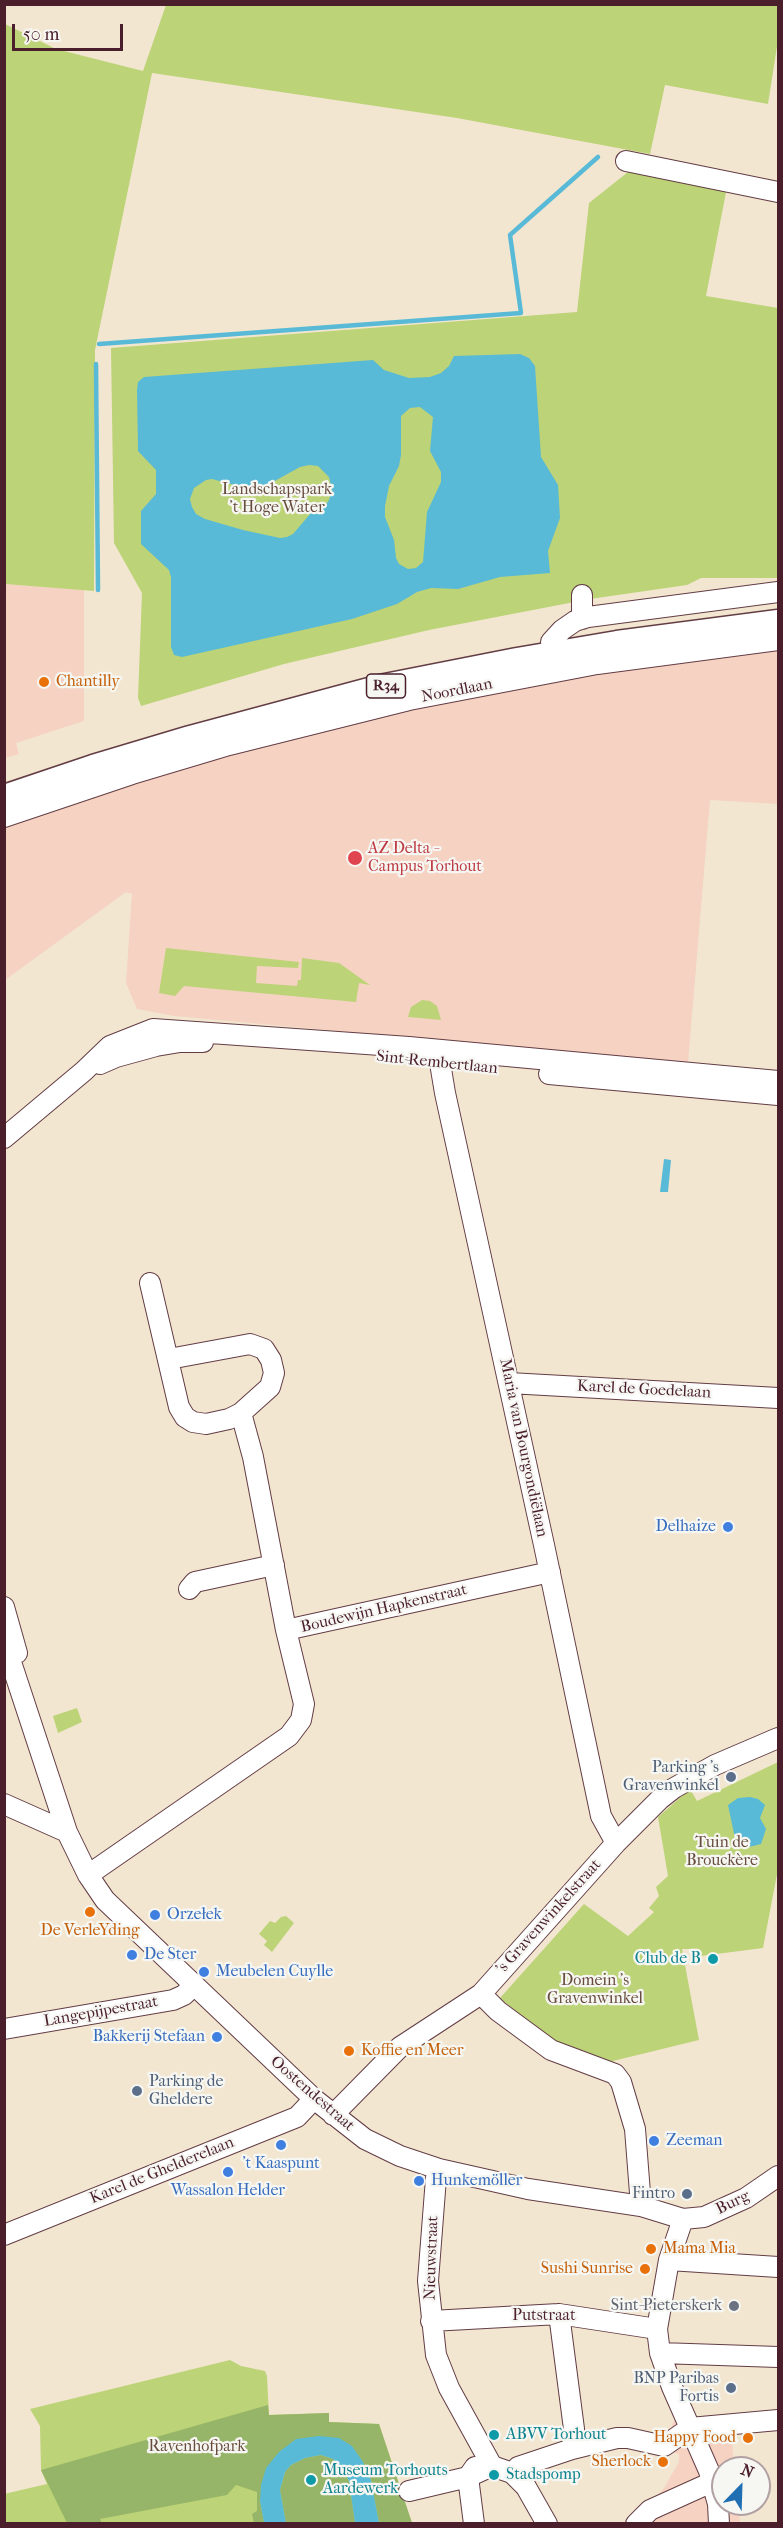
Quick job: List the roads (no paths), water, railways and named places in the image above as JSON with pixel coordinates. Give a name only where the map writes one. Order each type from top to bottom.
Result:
[{"type":"main road","name":"Noordlaan","points":[[4,785],[106,750],[244,710],[383,676],[551,642],[635,628],[778,610]]},
{"type":"main road","name":"Noordlaan","points":[[4,797],[93,766],[380,687],[617,642],[778,622]]},
{"type":"street","points":[[626,161],[778,192]]},
{"type":"street","name":"Noordlaan","points":[[551,642],[562,630],[582,619],[644,608],[778,592]]},
{"type":"street","points":[[582,595],[582,619]]},
{"type":"street","name":"Noordlaan","points":[[4,817],[219,748],[409,700],[597,664],[778,640]]},
{"type":"street","name":"Sint-Rembertlaan","points":[[4,1138],[84,1071],[154,1037],[180,1042],[244,1039],[441,1056],[631,1075],[778,1095]]},
{"type":"street","name":"Maria van Bourgondiëlaan","points":[[441,1056],[445,1093],[601,1816],[616,1843]]},
{"type":"street","name":"Sint-Rembertlaan","points":[[631,1075],[778,1080]]},
{"type":"street","points":[[150,1283],[179,1407],[185,1417],[193,1422],[206,1424],[229,1419],[241,1413],[270,1387],[274,1374],[271,1360],[264,1349],[250,1344],[169,1359]]},
{"type":"street","name":"Karel de Goedelaan","points":[[509,1383],[778,1398]]},
{"type":"street","points":[[241,1413],[253,1457],[286,1630]]},
{"type":"street","points":[[189,1589],[195,1582],[274,1565]]},
{"type":"street","name":"Boudewijn Hapkenstraat","points":[[87,1875],[290,1736],[301,1720],[304,1704],[286,1630],[550,1572]]},
{"type":"street","name":"Oostendestraat","points":[[4,1607],[67,1832]]},
{"type":"street","name":"Oostendestraat","points":[[4,1641],[67,1832],[87,1875],[105,1900],[314,2099],[365,2139],[400,2156],[439,2169],[528,2189],[641,2206],[683,2219]]},
{"type":"street","name":"'s Gravenwinkelstraat","points":[[333,2115],[400,2047],[481,1994],[616,1843],[674,1788],[715,1765],[778,1738]]},
{"type":"street","points":[[4,1804],[67,1832]]},
{"type":"street","name":"Langepijpestraat","points":[[4,2029],[173,2000],[184,1995],[193,1986]]},
{"type":"street","points":[[481,1994],[498,2011],[551,2049],[615,2074],[621,2082],[635,2129],[641,2206]]},
{"type":"street","name":"Karel de Ghelderelaan","points":[[4,2235],[297,2117],[314,2099]]},
{"type":"street","name":"Nieuwstraat","points":[[439,2169],[436,2178],[428,2281],[436,2355],[442,2373],[489,2462]]},
{"type":"street","name":"Burg","points":[[683,2219],[704,2217],[746,2198],[777,2178]]},
{"type":"street","points":[[683,2219],[669,2260],[657,2330],[660,2353],[711,2480]]},
{"type":"street","points":[[669,2260],[778,2266]]},
{"type":"street","points":[[559,2314],[574,2429],[572,2449]]},
{"type":"street","name":"Putstraat","points":[[431,2320],[559,2314],[657,2330]]},
{"type":"street","points":[[660,2353],[778,2356]]},
{"type":"street","points":[[512,2473],[518,2467],[572,2449],[616,2438],[628,2438],[664,2446],[690,2428],[778,2420]]},
{"type":"street","points":[[409,2491],[468,2477],[489,2462],[512,2473],[526,2487],[547,2523]]},
{"type":"street","points":[[468,2477],[474,2523]]},
{"type":"street","points":[[636,2523],[650,2510],[711,2482]]},
{"type":"water","points":[[520,354],[529,358],[535,366],[541,457],[558,485],[560,518],[548,551],[550,573],[500,577],[458,589],[431,588],[417,592],[397,604],[352,619],[182,657],[174,655],[171,647],[171,577],[169,570],[141,544],[141,511],[156,494],[156,470],[138,451],[138,382],[144,377],[373,360],[384,370],[409,378],[430,377],[441,373],[449,366],[454,356]],"holes":[[[420,407],[433,417],[430,451],[441,472],[441,482],[427,512],[423,562],[416,568],[408,569],[399,564],[396,558],[394,540],[385,517],[385,506],[389,486],[399,466],[401,455],[401,416],[410,408]],[[318,466],[329,477],[332,490],[329,500],[325,506],[311,513],[293,534],[287,537],[280,538],[243,530],[205,519],[196,514],[192,507],[190,499],[194,488],[206,480],[212,479],[253,490],[262,488],[300,467]]]},
{"type":"water","points":[[664,1159],[671,1160],[668,1192],[660,1192]]},
{"type":"water","points":[[738,1798],[758,1799],[765,1805],[760,1818],[766,1829],[761,1844],[749,1847],[736,1843],[728,1805]]},
{"type":"water","points":[[319,2436],[339,2438],[352,2446],[371,2480],[379,2523],[355,2523],[349,2481],[343,2469],[333,2459],[321,2455],[305,2458],[291,2465],[285,2472],[280,2490],[286,2523],[264,2523],[260,2501],[261,2485],[266,2468],[279,2452],[296,2439]]},
{"type":"waterway","points":[[99,344],[521,313],[510,235],[598,157]]},
{"type":"waterway","points":[[96,364],[98,590]]},
{"type":"place","name":"Chantilly","points":[[44,682]]},
{"type":"place","name":"AZ Delta - Campus Torhout","points":[[355,858]]},
{"type":"place","name":"Delhaize","points":[[728,1527]]},
{"type":"place","name":"Parking 's Gravenwinkel","points":[[731,1777]]},
{"type":"place","name":"De VerleYding","points":[[90,1912]]},
{"type":"place","name":"Orzełek","points":[[155,1915]]},
{"type":"place","name":"De Ster","points":[[132,1955]]},
{"type":"place","name":"Club de B","points":[[713,1959]]},
{"type":"place","name":"Meubelen Cuylle","points":[[204,1972]]},
{"type":"place","name":"Bakkerij Stefaan","points":[[217,2037]]},
{"type":"place","name":"Koffie en Meer","points":[[349,2051]]},
{"type":"place","name":"Parking de Gheldere","points":[[137,2091]]},
{"type":"place","name":"Zeeman","points":[[654,2141]]},
{"type":"place","name":"'t Kaaspunt","points":[[281,2145]]},
{"type":"place","name":"Wassalon Helder","points":[[228,2172]]},
{"type":"place","name":"Hunkemöller","points":[[419,2181]]},
{"type":"place","name":"Fintro","points":[[687,2194]]},
{"type":"place","name":"Mama Mia","points":[[651,2249]]},
{"type":"place","name":"Sushi Sunrise","points":[[645,2269]]},
{"type":"place","name":"Sint-Pieterskerk","points":[[734,2306]]},
{"type":"place","name":"BNP Paribas Fortis","points":[[731,2388]]},
{"type":"place","name":"ABVV Torhout","points":[[494,2435]]},
{"type":"place","name":"Happy Food","points":[[748,2438]]},
{"type":"place","name":"Sherlock","points":[[663,2462]]},
{"type":"place","name":"Stadspomp","points":[[494,2475]]},
{"type":"place","name":"Museum Torhouts Aardewerk","points":[[311,2480]]},
{"type":"park label","name":"Landschapspark 't Hoge Water","points":[[277,499]]},
{"type":"park label","name":"Tuin de Brouckère","points":[[722,1852]]},
{"type":"park label","name":"Domein 's Gravenwinkel","points":[[595,1990]]},
{"type":"park label","name":"Ravenhofpark","points":[[197,2447]]}]
